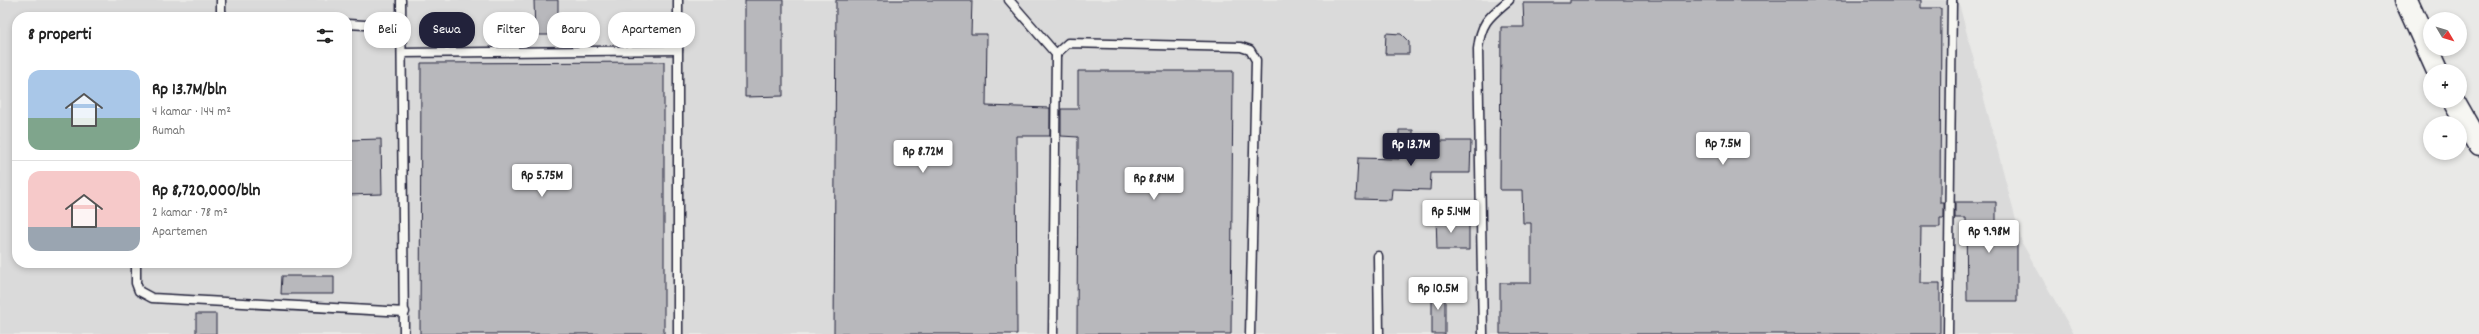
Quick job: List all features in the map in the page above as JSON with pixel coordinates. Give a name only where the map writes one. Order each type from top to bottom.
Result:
[{"type":"street","points":[[2406,0],[2435,64]]},
{"type":"street","points":[[2458,108],[2479,145]]},
{"type":"lane","points":[[221,0],[221,12]]},
{"type":"lane","points":[[401,0],[401,12]]},
{"type":"lane","points":[[678,0],[678,334]]},
{"type":"lane","points":[[1009,0],[1056,54],[1053,334]]},
{"type":"lane","points":[[1483,334],[1478,49],[1480,32],[1487,18],[1509,0]]},
{"type":"lane","points":[[1948,334],[1954,5],[1952,0]]},
{"type":"lane","points":[[352,24],[364,25]]},
{"type":"lane","points":[[1056,54],[1068,43],[1241,47],[1250,50],[1256,60],[1250,334]]},
{"type":"lane","points":[[402,48],[404,334]]},
{"type":"lane","points":[[402,53],[678,50]]},
{"type":"lane","points":[[1378,256],[1379,334]]},
{"type":"lane","points":[[136,268],[136,283],[138,291],[152,298],[405,312]]},
{"type":"shaded area","points":[[0,0],[1958,0],[2022,243],[2074,334],[0,334]]},
{"type":"building","points":[[534,0],[558,0],[558,12],[547,12],[547,35],[539,35],[539,12],[534,12]]},
{"type":"building","points":[[745,0],[783,0],[783,96],[745,97]]},
{"type":"building","points":[[836,0],[972,0],[971,34],[987,34],[986,106],[1050,108],[1050,136],[1016,136],[1017,334],[834,334]]},
{"type":"building","points":[[1570,0],[1921,0],[1921,8],[1941,8],[1940,202],[1944,202],[1944,218],[1940,218],[1940,227],[1921,227],[1920,283],[1940,283],[1940,334],[1500,334],[1500,283],[1531,283],[1531,223],[1523,223],[1522,190],[1500,190],[1501,27],[1524,27],[1523,3],[1570,3]]},
{"type":"building","points":[[1386,33],[1401,34],[1409,42],[1409,54],[1385,54]]},
{"type":"building","points":[[664,62],[664,334],[420,334],[421,63]]},
{"type":"building","points":[[1078,71],[1233,71],[1231,334],[1077,334],[1078,137],[1061,136],[1061,109],[1078,109]]},
{"type":"building","points":[[1399,130],[1413,130],[1413,141],[1471,141],[1470,173],[1431,173],[1430,190],[1392,189],[1391,200],[1356,199],[1358,158],[1399,159]]},
{"type":"building","points":[[381,139],[382,194],[352,195],[352,140]]},
{"type":"building","points":[[1955,202],[1996,202],[1996,229],[2017,229],[2017,301],[1967,301],[1966,218],[1955,218]]},
{"type":"building","points":[[1452,214],[1452,224],[1469,225],[1469,250],[1437,250],[1436,215]]},
{"type":"building","points":[[282,276],[334,276],[334,294],[281,294]]},
{"type":"building","points":[[1432,288],[1445,288],[1445,334],[1432,334]]},
{"type":"building","points":[[196,314],[216,314],[216,334],[196,334]]}]
